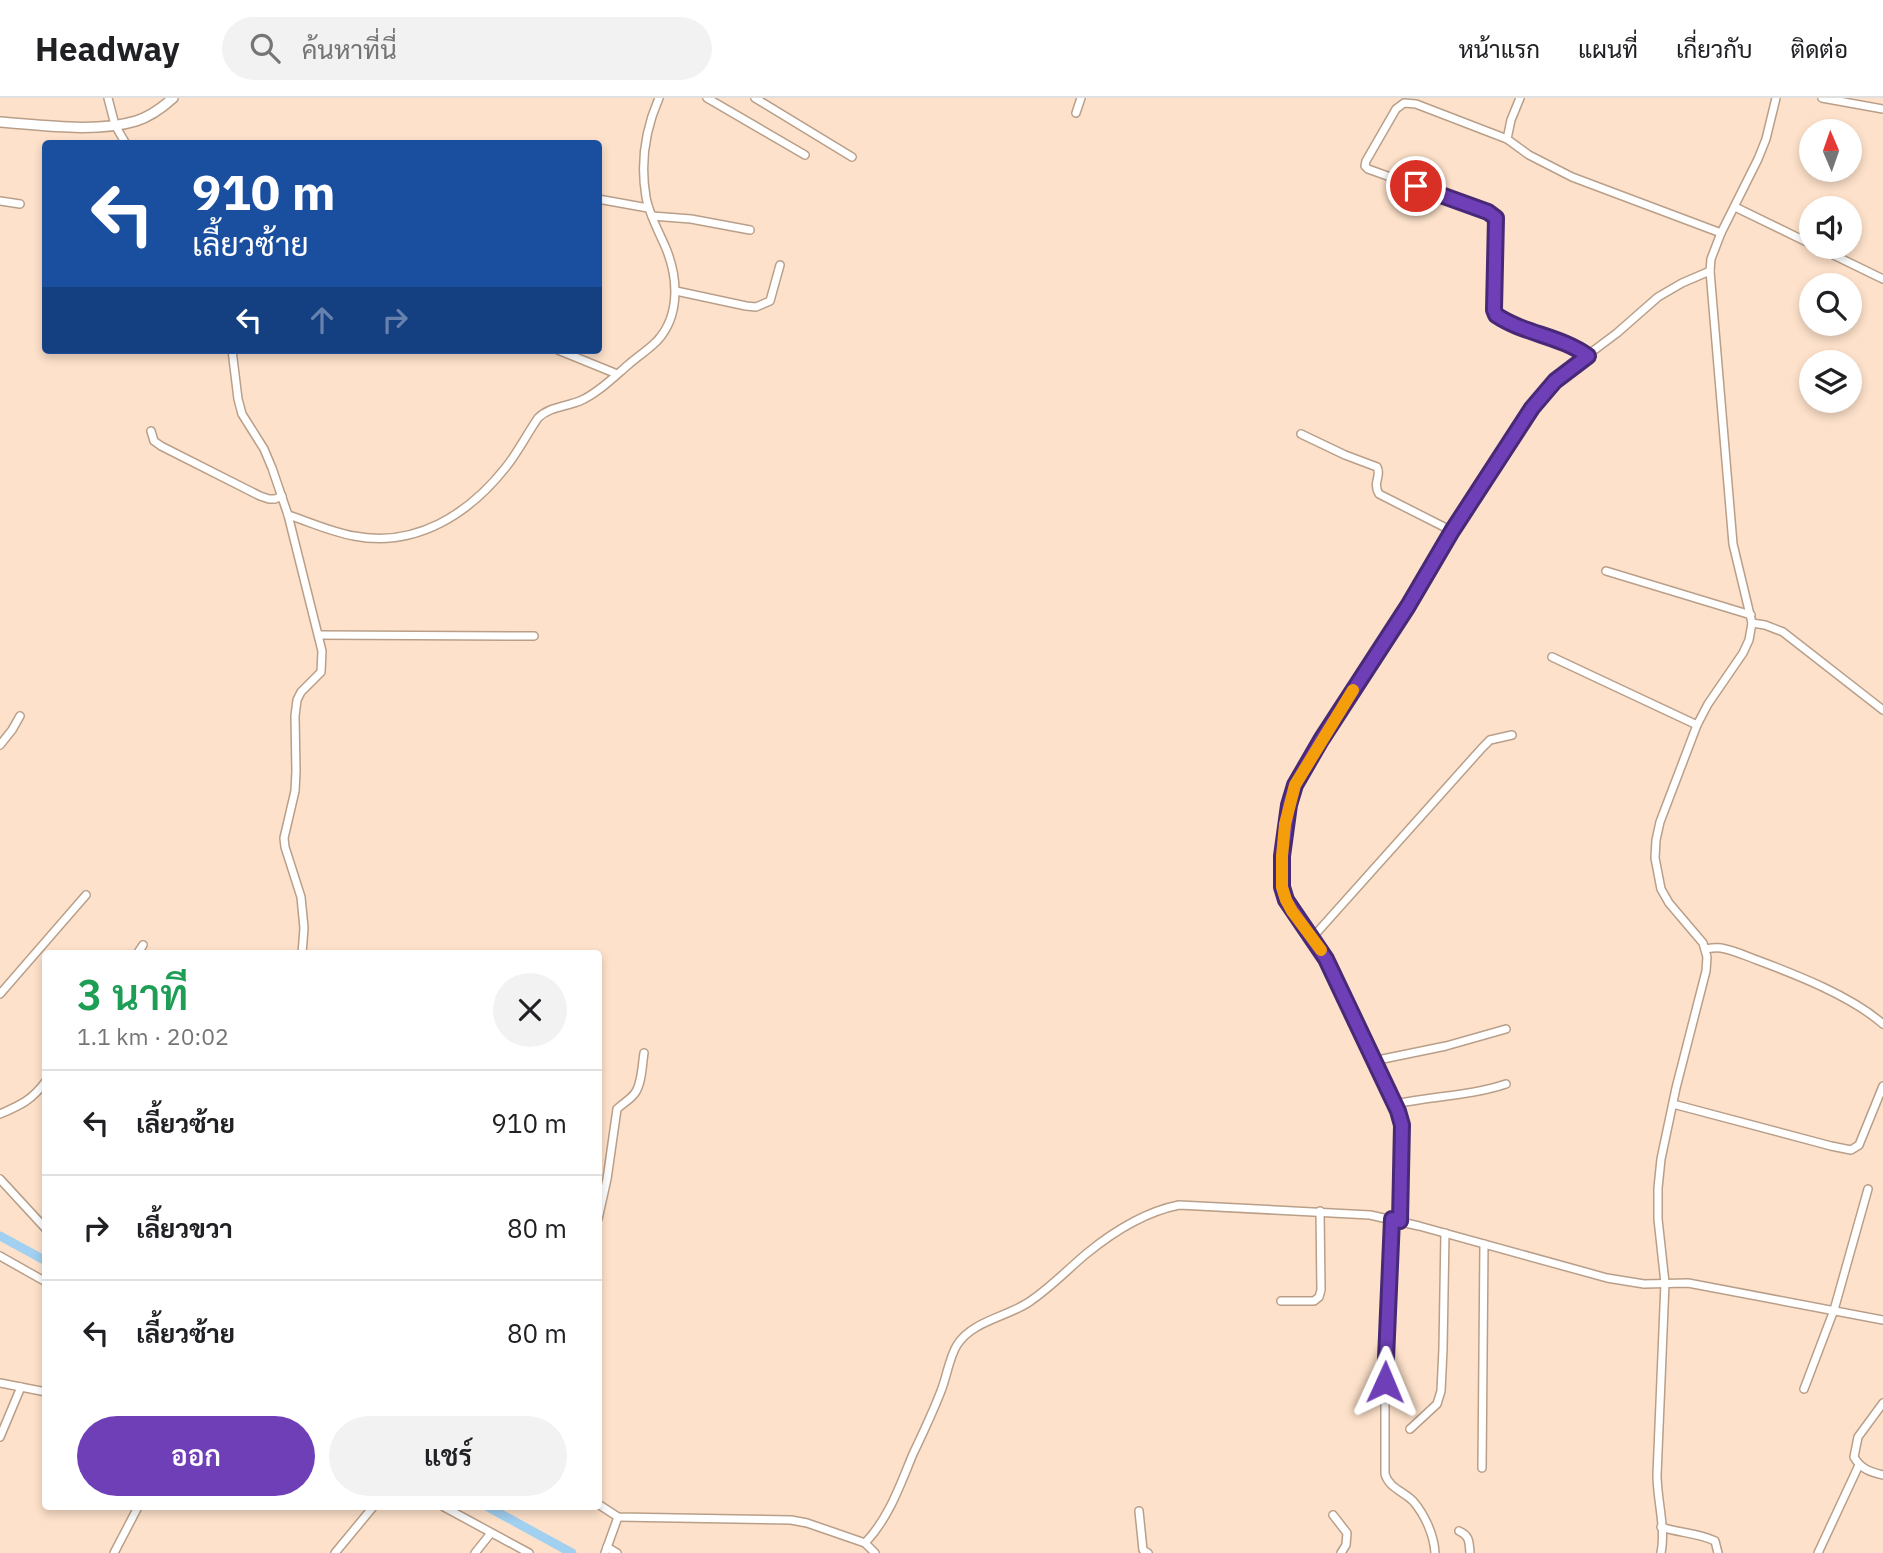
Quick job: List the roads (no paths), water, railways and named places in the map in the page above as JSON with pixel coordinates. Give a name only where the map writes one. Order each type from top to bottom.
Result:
[{"type":"street","points":[[108,98],[124,140]]},
{"type":"street","points":[[0,122],[62,127],[116,125],[138,120],[173,98]]},
{"type":"street","points":[[288,515],[338,533],[370,538],[408,536],[430,530],[464,510],[485,490],[505,468],[543,413],[584,400],[656,341],[664,332],[673,310],[676,291],[667,248],[650,212],[645,186],[645,143],[649,121],[659,98]]},
{"type":"street","points":[[707,98],[805,155]]},
{"type":"street","points":[[755,98],[852,158]]},
{"type":"street","points":[[1076,113],[1081,98]]},
{"type":"street","points":[[1507,139],[1520,98]]},
{"type":"street","points":[[1661,1553],[1663,1545],[1657,1475],[1665,1283],[1658,1219],[1658,1188],[1661,1159],[1673,1104],[1706,971],[1705,949],[1697,934],[1669,903],[1661,889],[1655,858],[1656,840],[1660,822],[1697,725],[1749,640],[1751,619],[1733,544],[1710,271],[1721,233],[1762,150],[1776,98]]},
{"type":"street","points":[[1822,98],[1883,109]]},
{"type":"street","points":[[1588,356],[1570,345],[1496,315],[1497,227],[1493,214],[1365,166],[1396,109],[1404,103],[1416,104],[1507,139],[1529,155],[1572,177],[1721,233]]},
{"type":"street","points":[[602,200],[650,212],[750,230]]},
{"type":"street","points":[[0,201],[20,204]]},
{"type":"street","points":[[1735,207],[1799,238]]},
{"type":"street","points":[[1841,259],[1883,279]]},
{"type":"street","points":[[676,291],[756,307],[770,301],[780,265]]},
{"type":"street","points":[[1435,1553],[1426,1519],[1412,1500],[1387,1482],[1385,1474],[1385,1352],[1402,1125],[1395,1104],[1338,983],[1286,900],[1282,887],[1283,845],[1289,805],[1295,785],[1321,740],[1408,606],[1452,531],[1544,392],[1658,297],[1710,271]]},
{"type":"street","points":[[232,354],[242,414],[264,449],[282,496],[322,651],[321,672],[301,692],[295,708],[295,791],[284,838],[301,897],[304,928],[302,950]]},
{"type":"street","points":[[568,354],[617,374]]},
{"type":"street","points":[[151,431],[157,444],[218,475],[269,499],[282,496]]},
{"type":"street","points":[[1301,434],[1377,467],[1379,472],[1375,486],[1379,494],[1452,531]]},
{"type":"street","points":[[1606,571],[1783,632],[1883,710]]},
{"type":"street","points":[[319,635],[534,636]]},
{"type":"street","points":[[1552,657],[1697,725]]},
{"type":"street","points":[[0,745],[20,716]]},
{"type":"street","points":[[1312,938],[1482,748],[1490,740],[1512,735]]},
{"type":"street","points":[[0,993],[86,895]]},
{"type":"street","points":[[139,950],[143,944]]},
{"type":"street","points":[[1705,949],[1714,947],[1730,950],[1768,964],[1850,1002],[1883,1024]]},
{"type":"street","points":[[1373,1061],[1447,1046],[1506,1029]]},
{"type":"street","points":[[602,1201],[617,1109],[634,1096],[639,1087],[644,1053]]},
{"type":"street","points":[[1395,1104],[1476,1092],[1506,1084]]},
{"type":"street","points":[[0,1114],[22,1105],[42,1086]]},
{"type":"street","points":[[1673,1104],[1851,1150],[1858,1145],[1883,1086]]},
{"type":"street","points":[[0,1179],[42,1225]]},
{"type":"street","points":[[1804,1388],[1835,1310],[1868,1189]]},
{"type":"street","points":[[865,1543],[876,1532],[888,1512],[942,1390],[956,1346],[965,1335],[1027,1304],[1050,1288],[1085,1255],[1133,1221],[1180,1205],[1370,1215],[1606,1278],[1644,1284],[1688,1283],[1883,1320]]},
{"type":"street","points":[[1281,1301],[1314,1301],[1320,1297],[1320,1211]]},
{"type":"street","points":[[1410,1429],[1437,1404],[1441,1391],[1445,1233]]},
{"type":"street","points":[[1482,1468],[1484,1244]]},
{"type":"street","points":[[0,1256],[42,1280]]},
{"type":"street","points":[[0,1383],[42,1391]]},
{"type":"street","points":[[0,1437],[21,1387]]},
{"type":"street","points":[[1883,1404],[1858,1437],[1854,1457],[1866,1470],[1883,1475]]},
{"type":"street","points":[[1818,1553],[1859,1465]]},
{"type":"street","points":[[602,1507],[618,1517],[791,1520],[865,1543],[875,1553]]},
{"type":"street","points":[[114,1553],[136,1510]]},
{"type":"street","points":[[335,1553],[371,1510]]},
{"type":"street","points":[[449,1510],[529,1553]]},
{"type":"street","points":[[1139,1510],[1143,1550],[1148,1553]]},
{"type":"street","points":[[1333,1515],[1347,1533],[1346,1545],[1341,1553]]},
{"type":"street","points":[[617,1553],[606,1550],[618,1517]]},
{"type":"street","points":[[1661,1527],[1707,1537],[1715,1541],[1718,1553]]},
{"type":"street","points":[[1459,1531],[1469,1538],[1470,1553]]},
{"type":"street","points":[[475,1553],[491,1533]]},
{"type":"waterway","points":[[0,1236],[42,1259]]},
{"type":"waterway","points":[[493,1510],[572,1553]]}]
